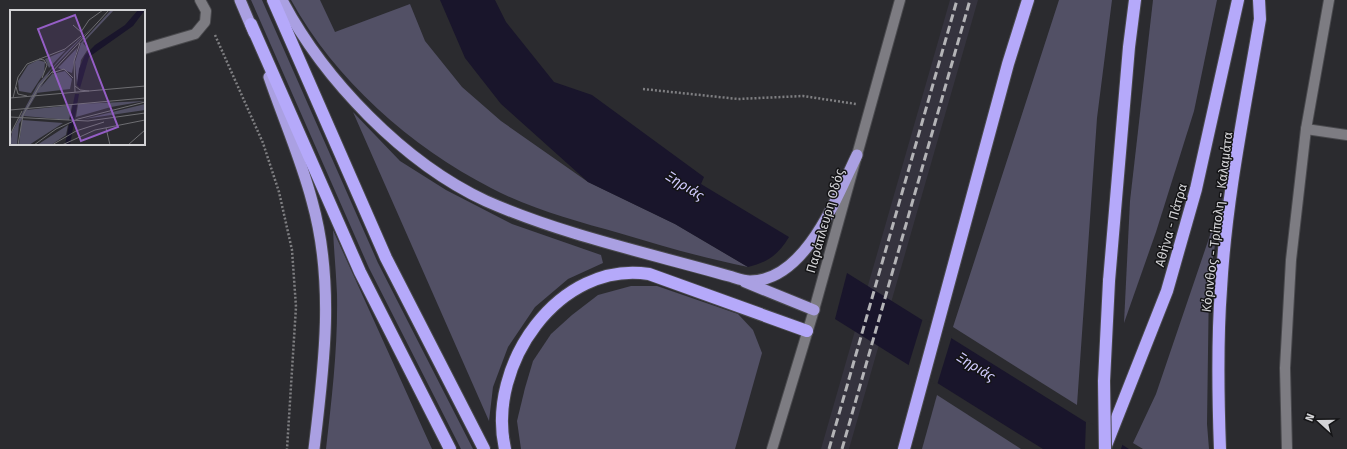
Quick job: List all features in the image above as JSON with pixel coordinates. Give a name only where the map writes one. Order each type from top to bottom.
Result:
[{"type":"highway","points":[[240,0],[360,272],[450,449]]},
{"type":"highway","points":[[273,0],[386,258],[484,449]]},
{"type":"highway","points":[[282,0],[296,27],[348,94],[382,128],[417,158],[449,180],[485,200],[528,218],[730,276],[750,281],[765,278],[778,274],[793,263],[809,246],[821,227],[857,156]]},
{"type":"highway","points":[[904,449],[1008,64],[1028,0]]},
{"type":"highway","points":[[1104,449],[1104,381],[1110,281],[1129,47],[1135,0]]},
{"type":"highway","name":"Αθήνα - Πάτρα","points":[[1104,449],[1125,400],[1167,291],[1196,189],[1238,0]]},
{"type":"highway","name":"Κόρινθος - Τρίπολη - Καλαμάτα","points":[[1220,449],[1218,348],[1221,287],[1234,177],[1260,19],[1259,0]]},
{"type":"highway","points":[[251,24],[312,202],[321,248],[325,296],[326,334],[314,449]]},
{"type":"highway","points":[[505,449],[503,428],[505,388],[518,354],[527,336],[537,322],[564,297],[595,279],[619,272],[632,271],[649,274],[807,331]]},
{"type":"highway","points":[[730,276],[814,310]]},
{"type":"street","points":[[145,48],[195,34],[205,22],[206,11],[200,0]]},
{"type":"street","name":"Παράπλευρη Οδός","points":[[772,449],[814,310],[900,0]]},
{"type":"street","points":[[1287,449],[1285,368],[1291,260],[1306,129],[1329,0]]},
{"type":"street","points":[[1306,129],[1347,135]]},
{"type":"path","points":[[205,22],[213,32],[263,143],[278,192],[292,250],[296,307],[287,449]]},
{"type":"path","points":[[643,89],[738,99],[803,96],[824,98],[870,108]]},
{"type":"shaded area","points":[[251,0],[262,0],[378,263],[473,449],[461,449],[369,268]]},
{"type":"shaded area","points":[[291,0],[320,0],[335,32],[410,4],[425,41],[462,87],[501,121],[588,182],[675,224],[748,267],[683,252],[554,214],[506,195],[461,171],[404,131],[352,84],[329,57]]},
{"type":"shaded area","points":[[950,0],[978,0],[849,449],[821,449]]},
{"type":"shaded area","points":[[1059,0],[1112,0],[1097,118],[1077,405],[953,327]]},
{"type":"shaded area","points":[[1153,0],[1217,0],[1194,111],[1156,232],[1124,323],[1130,201]]},
{"type":"shaded area","points":[[353,112],[400,161],[446,190],[512,224],[601,255],[603,263],[568,279],[535,307],[508,347],[493,387],[489,421]]},
{"type":"shaded area","points":[[1223,197],[1209,281],[1207,424],[1209,449],[1143,449],[1133,443],[1156,394]]},
{"type":"shaded area","points":[[333,230],[432,449],[326,449],[337,333],[337,294]]},
{"type":"shaded area","points":[[631,286],[657,286],[738,314],[753,330],[762,353],[735,449],[521,449],[517,421],[525,388],[533,361],[551,334],[572,315],[598,295]]},
{"type":"shaded area","points":[[937,395],[1021,449],[922,449]]},
{"type":"water","name":"Ξηριάς","points":[[440,0],[495,0],[506,22],[554,82],[592,95],[704,177],[701,184],[789,237],[781,249],[767,260],[748,267],[675,224],[588,182],[501,104],[465,58]]},
{"type":"water","name":"Ξηριάς","points":[[847,273],[1129,449],[1043,449],[835,319]]},
{"type":"pier","points":[[923,318],[952,336],[937,385],[908,367]]},
{"type":"pier","points":[[1086,420],[1123,443],[1121,449],[1085,449]]},
{"type":"railway","points":[[829,449],[957,0]]},
{"type":"railway","points":[[842,449],[970,0]]}]
